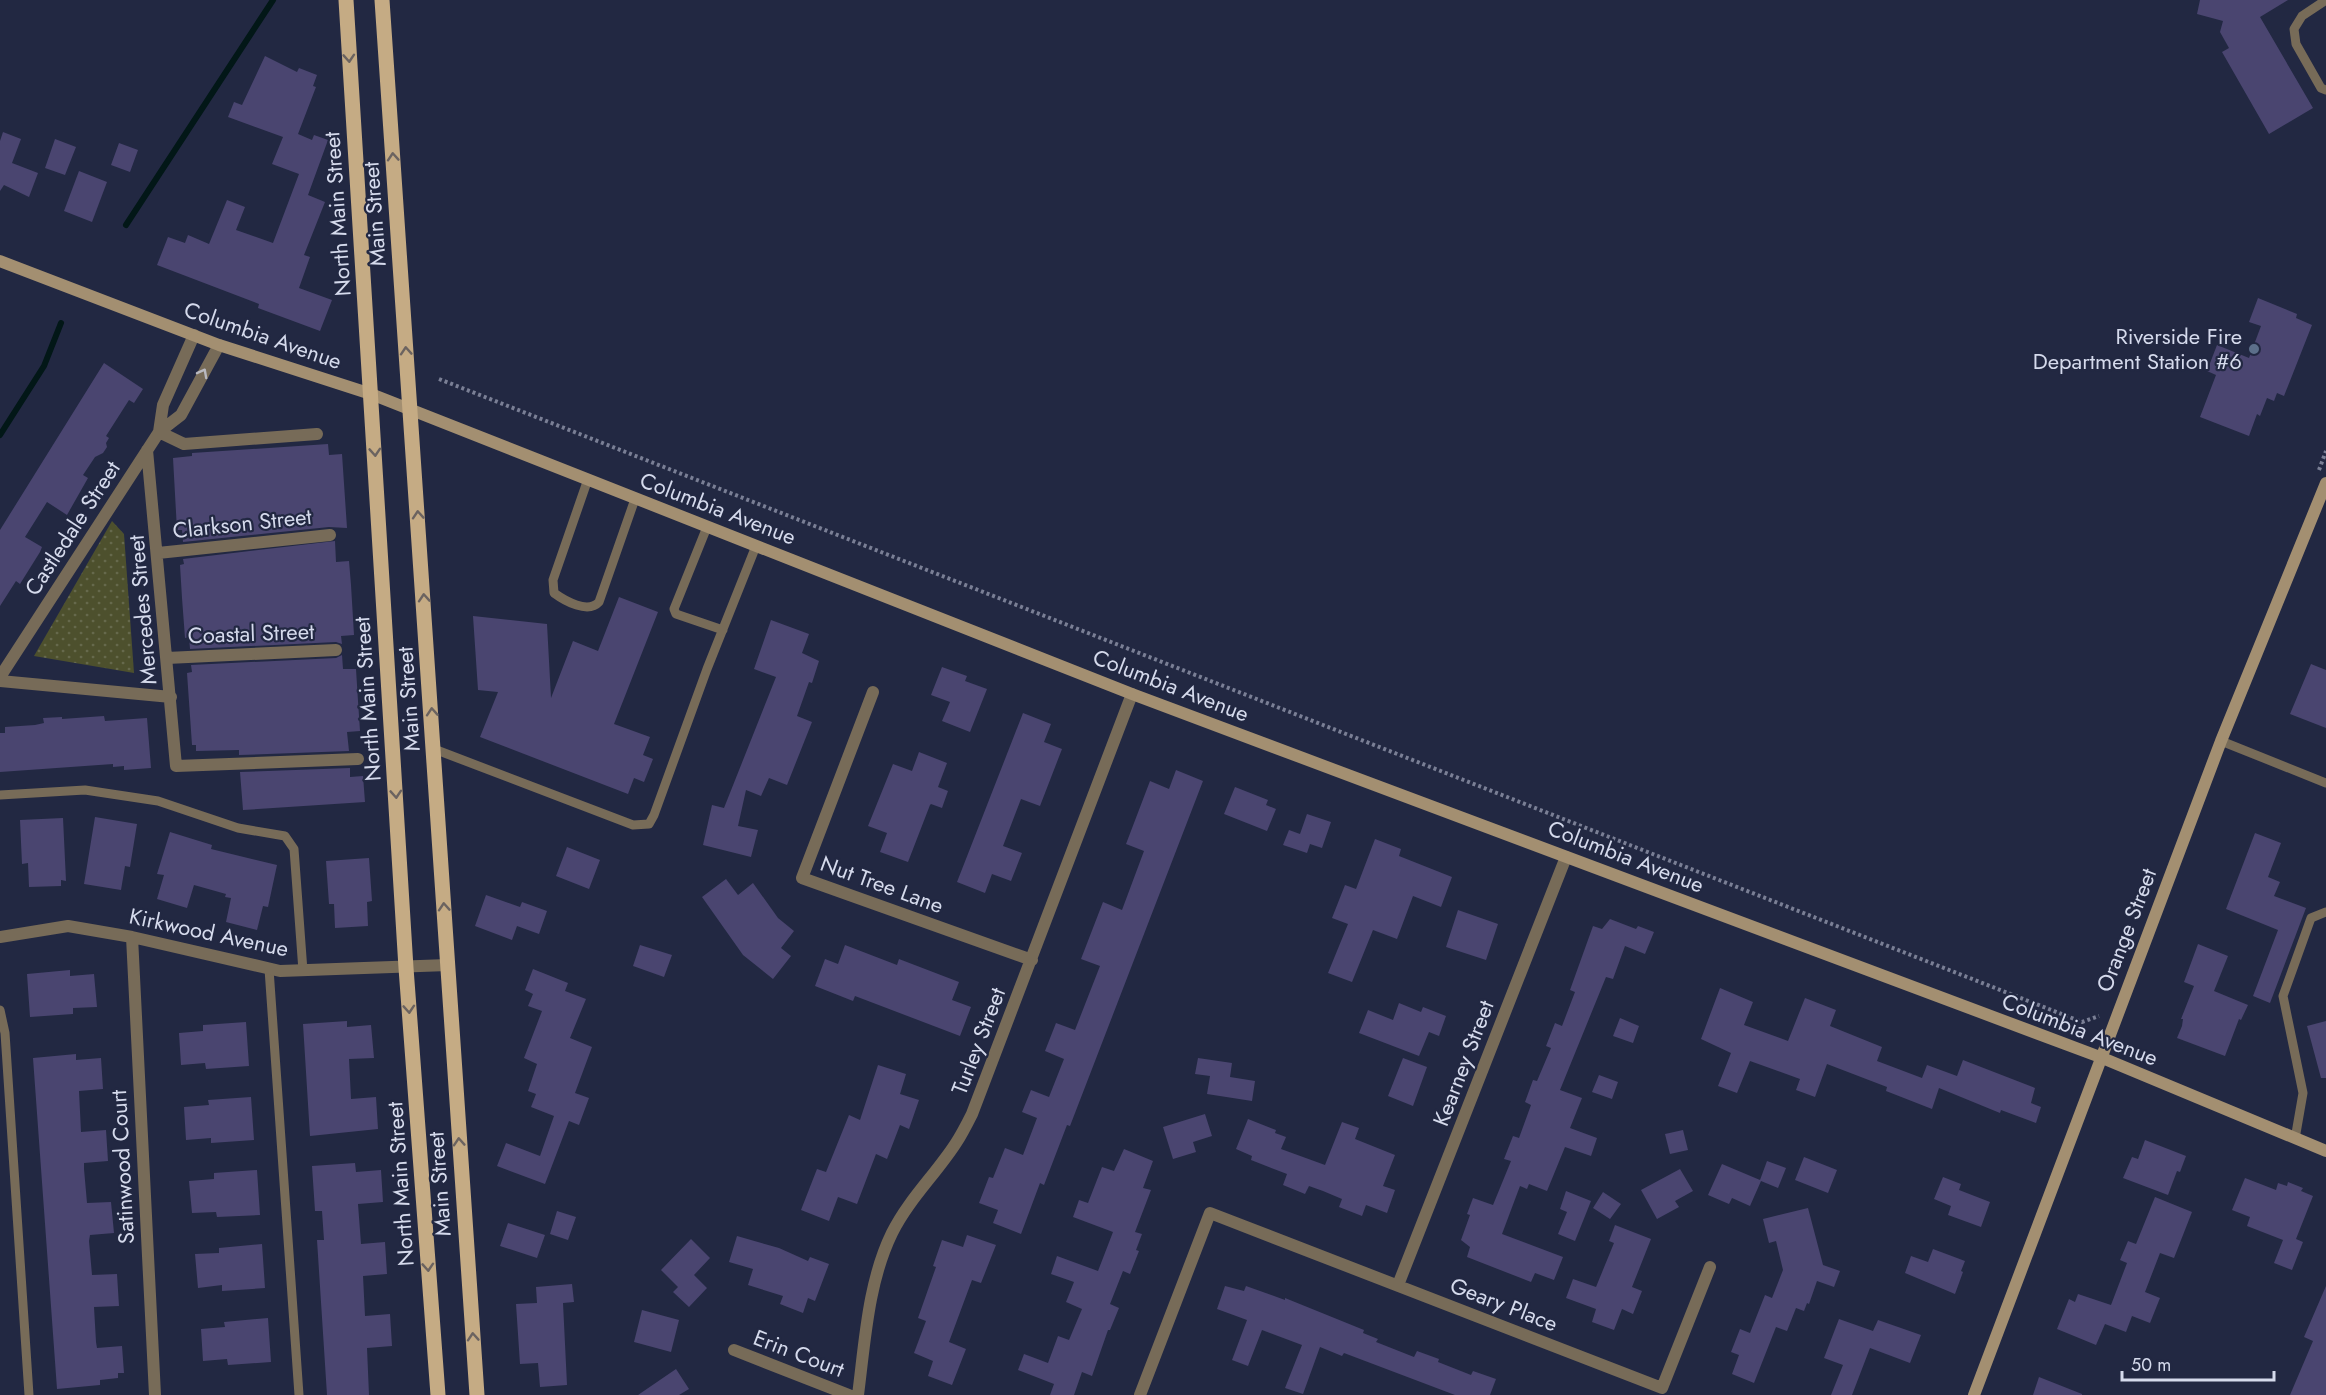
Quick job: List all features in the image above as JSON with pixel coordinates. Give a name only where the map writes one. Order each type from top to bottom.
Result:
[{"type":"main road","name":"North Main Street","points":[[346,0],[406,968],[438,1395]]},
{"type":"main road","name":"Main Street","points":[[382,0],[477,1395]]},
{"type":"main road","name":"Columbia Avenue","points":[[0,261],[47,277],[219,345],[371,394],[1132,694],[2100,1057],[2326,1151]]},
{"type":"main road","name":"Orange Street","points":[[1974,1395],[2221,741],[2326,483]]},
{"type":"street","name":"Castledale Street","points":[[159,432],[163,405],[194,335]]},
{"type":"street","name":"Castledale Street","points":[[0,679],[159,432],[181,415],[219,345]]},
{"type":"street","points":[[169,391],[189,400]]},
{"type":"street","points":[[159,432],[184,444],[316,434]]},
{"type":"street","name":"Mercedes Street","points":[[147,450],[176,766],[358,759]]},
{"type":"street","name":"Clarkson Street","points":[[158,553],[330,535]]},
{"type":"street","name":"Coastal Street","points":[[167,658],[336,650]]},
{"type":"street","points":[[0,679],[171,698]]},
{"type":"street","name":"Nut Tree Lane","points":[[873,692],[802,878],[1032,960]]},
{"type":"street","name":"Turley Street","points":[[858,1395],[871,1303],[879,1267],[892,1233],[913,1199],[956,1143],[972,1114],[1132,694]]},
{"type":"street","name":"Kearney Street","points":[[1398,1286],[1566,857]]},
{"type":"street","name":"Kirkwood Avenue","points":[[0,937],[68,926],[132,937],[280,971],[448,965]]},
{"type":"street","name":"Satinwood Court","points":[[132,937],[155,1395]]},
{"type":"street","name":"Geary Place","points":[[1140,1395],[1210,1213],[1662,1388],[1710,1267]]},
{"type":"street","name":"Erin Court","points":[[734,1350],[849,1395]]},
{"type":"lane","points":[[2326,0],[2302,16],[2294,29],[2296,44],[2321,88],[2326,90]]},
{"type":"lane","points":[[588,479],[553,580],[554,593],[568,600],[587,608],[593,608],[600,602],[635,499]]},
{"type":"lane","points":[[707,527],[674,609],[676,614],[682,618],[723,630]]},
{"type":"lane","points":[[434,749],[633,825],[649,824],[706,669],[756,546]]},
{"type":"lane","points":[[2221,741],[2326,783]]},
{"type":"lane","points":[[0,795],[84,790],[158,801],[238,828],[285,836],[294,849],[303,970]]},
{"type":"lane","points":[[2295,1138],[2303,1093],[2283,996],[2311,918],[2326,912]]},
{"type":"lane","points":[[269,969],[300,1395]]},
{"type":"lane","points":[[0,1010],[5,1034],[29,1395]]},
{"type":"path","points":[[439,379],[2082,1022],[2097,1018],[2105,1011]]},
{"type":"path","points":[[2318,471],[2326,452]]},
{"type":"green space","points":[[112,521],[124,534],[134,673],[34,656]]},
{"type":"building","points":[[2200,0],[2288,0],[2260,17],[2313,108],[2269,134],[2222,52],[2229,48],[2220,32],[2223,21],[2197,14]]},
{"type":"building","points":[[265,56],[297,72],[299,68],[317,75],[313,86],[316,87],[298,134],[312,140],[314,135],[328,140],[308,195],[325,202],[304,255],[310,257],[299,288],[332,300],[320,331],[258,308],[259,304],[157,265],[168,237],[185,243],[188,235],[209,244],[227,200],[245,207],[236,230],[273,243],[299,174],[272,164],[283,137],[228,117],[234,102],[242,105]]},
{"type":"building","points":[[3,132],[21,139],[12,163],[38,173],[29,197],[4,185],[0,191],[0,141]]},
{"type":"building","points":[[55,139],[76,147],[65,175],[45,168]]},
{"type":"building","points":[[119,143],[138,150],[130,172],[111,165]]},
{"type":"building","points":[[79,171],[107,182],[92,222],[64,211]]},
{"type":"building","points":[[2258,298],[2297,314],[2296,318],[2312,325],[2284,396],[2277,393],[2274,401],[2267,398],[2260,416],[2257,414],[2249,436],[2200,417],[2216,375],[2207,371],[2217,345],[2249,358],[2261,326],[2249,322]]},
{"type":"building","points":[[104,363],[143,389],[134,403],[129,400],[106,436],[109,438],[106,443],[107,447],[103,453],[95,457],[83,475],[88,478],[67,515],[47,502],[25,537],[42,547],[40,552],[20,584],[16,581],[0,606],[0,530]]},
{"type":"building","points":[[328,444],[329,455],[342,454],[347,528],[329,527],[183,542],[182,530],[177,530],[173,458],[192,456],[192,453]]},
{"type":"building","points":[[335,541],[336,562],[349,561],[351,585],[354,635],[341,636],[342,644],[336,642],[190,649],[189,637],[185,638],[180,565],[184,564],[183,559]]},
{"type":"building","points":[[619,597],[658,612],[614,724],[650,737],[643,755],[653,759],[644,782],[634,778],[628,794],[480,737],[498,692],[478,690],[473,616],[547,624],[551,698],[573,641],[598,651]]},
{"type":"building","points":[[771,620],[809,634],[802,653],[819,661],[797,716],[812,722],[787,785],[769,778],[761,796],[746,790],[738,826],[758,830],[751,857],[703,845],[712,805],[724,808],[776,677],[754,669]]},
{"type":"building","points":[[342,655],[343,669],[356,669],[360,731],[347,732],[349,751],[239,755],[239,750],[196,751],[196,745],[192,745],[187,673],[192,672],[191,665],[336,658]]},
{"type":"building","points":[[2311,664],[2326,670],[2326,728],[2290,714]]},
{"type":"building","points":[[942,667],[967,676],[965,681],[987,689],[970,732],[942,721],[950,702],[931,695]]},
{"type":"building","points":[[1023,713],[1051,724],[1044,742],[1062,749],[1040,806],[1021,799],[1003,846],[1022,853],[1011,881],[992,874],[985,893],[957,882]]},
{"type":"building","points":[[104,716],[105,721],[147,718],[151,768],[124,770],[124,766],[113,767],[113,764],[0,772],[0,733],[5,733],[5,727],[44,723],[43,718]]},
{"type":"building","points":[[919,752],[947,763],[938,787],[948,791],[942,808],[930,805],[908,862],[880,852],[887,833],[868,826],[893,764],[912,771]]},
{"type":"building","points":[[350,768],[350,777],[363,776],[365,802],[243,810],[240,772]]},
{"type":"building","points":[[1176,770],[1203,781],[1070,1126],[1067,1125],[1044,1185],[1040,1183],[1021,1234],[993,1223],[998,1210],[979,1203],[989,1177],[993,1178],[1005,1148],[1023,1155],[1037,1118],[1022,1112],[1031,1090],[1049,1097],[1064,1059],[1045,1051],[1056,1023],[1075,1030],[1100,966],[1081,959],[1103,902],[1122,910],[1144,851],[1126,844],[1150,781],[1169,789]]},
{"type":"building","points":[[1235,787],[1268,800],[1266,805],[1276,809],[1267,831],[1224,814]]},
{"type":"building","points":[[1307,814],[1331,822],[1322,848],[1310,844],[1307,853],[1283,845],[1289,830],[1300,834]]},
{"type":"building","points":[[95,817],[137,824],[130,867],[125,866],[121,890],[84,884]]},
{"type":"building","points":[[63,818],[66,881],[61,880],[61,886],[29,887],[28,863],[22,864],[20,820]]},
{"type":"building","points":[[170,832],[212,845],[211,849],[277,865],[268,907],[263,906],[257,930],[226,922],[231,898],[225,897],[226,894],[194,885],[187,908],[157,899],[164,875],[157,874]]},
{"type":"building","points":[[2255,833],[2281,843],[2268,877],[2280,882],[2274,896],[2306,908],[2270,1003],[2253,996],[2278,930],[2226,909]]},
{"type":"building","points":[[1375,839],[1401,849],[1399,856],[1452,877],[1441,907],[1413,896],[1397,939],[1373,930],[1352,982],[1328,973],[1348,924],[1332,918],[1345,885],[1356,889]]},
{"type":"building","points":[[567,847],[600,860],[589,889],[556,876]]},
{"type":"building","points":[[369,858],[372,901],[367,902],[368,926],[335,928],[334,904],[329,904],[326,861]]},
{"type":"building","points":[[726,879],[738,895],[753,883],[778,918],[794,931],[781,948],[791,956],[773,979],[743,955],[702,897]]},
{"type":"building","points":[[486,895],[520,907],[522,902],[547,911],[539,934],[517,926],[512,940],[475,926]]},
{"type":"building","points":[[1458,910],[1498,924],[1486,960],[1446,947]]},
{"type":"building","points":[[1610,919],[1636,929],[1638,926],[1654,932],[1645,954],[1625,946],[1613,979],[1606,977],[1560,1090],[1582,1098],[1570,1128],[1597,1138],[1591,1156],[1565,1147],[1547,1191],[1529,1184],[1527,1189],[1520,1186],[1502,1234],[1563,1257],[1554,1280],[1535,1273],[1531,1282],[1467,1257],[1470,1247],[1461,1240],[1473,1198],[1493,1205],[1511,1161],[1504,1159],[1513,1136],[1519,1138],[1531,1105],[1525,1102],[1533,1080],[1537,1081],[1551,1048],[1546,1046],[1555,1023],[1562,1026],[1575,992],[1570,990],[1593,926],[1602,929]]},
{"type":"building","points":[[2198,944],[2228,956],[2214,991],[2248,1005],[2241,1020],[2239,1019],[2225,1056],[2177,1038],[2182,1026],[2183,1019],[2181,1019],[2194,986],[2184,982]]},
{"type":"building","points":[[640,945],[672,955],[664,977],[633,966]]},
{"type":"building","points":[[845,945],[897,965],[899,959],[959,982],[952,1000],[971,1007],[960,1036],[855,996],[853,1001],[815,986],[825,959],[838,964]]},
{"type":"building","points":[[533,969],[568,983],[565,991],[586,999],[570,1038],[592,1047],[575,1093],[589,1098],[579,1125],[569,1121],[545,1184],[497,1166],[506,1143],[540,1156],[554,1116],[531,1107],[536,1094],[528,1091],[537,1064],[524,1058],[542,1011],[528,1006],[533,994],[525,990]]},
{"type":"building","points":[[70,970],[70,976],[94,974],[97,1007],[73,1008],[73,1014],[30,1017],[27,974]]},
{"type":"building","points":[[1720,988],[1753,1002],[1744,1025],[1788,1041],[1805,998],[1836,1010],[1830,1026],[1882,1047],[1877,1061],[1922,1078],[1927,1065],[1957,1076],[1963,1060],[2035,1088],[2031,1103],[2041,1107],[2036,1123],[2001,1110],[2000,1113],[1939,1088],[1932,1109],[1886,1091],[1887,1087],[1827,1064],[1815,1097],[1796,1090],[1800,1079],[1750,1061],[1737,1093],[1718,1086],[1731,1053],[1701,1039]]},
{"type":"building","points":[[1399,1003],[1421,1012],[1423,1007],[1446,1016],[1439,1036],[1429,1032],[1419,1056],[1359,1033],[1368,1010],[1393,1020]]},
{"type":"building","points":[[1620,1018],[1639,1026],[1633,1043],[1613,1036]]},
{"type":"building","points":[[347,1021],[347,1027],[371,1025],[374,1058],[349,1059],[351,1099],[376,1097],[378,1129],[310,1136],[303,1024]]},
{"type":"building","points":[[2326,1021],[2326,1078],[2321,1078],[2307,1026]]},
{"type":"building","points":[[246,1022],[249,1066],[206,1069],[205,1063],[181,1065],[179,1033],[203,1031],[203,1025]]},
{"type":"building","points":[[76,1054],[76,1060],[101,1058],[103,1089],[79,1091],[81,1132],[106,1130],[108,1161],[84,1163],[84,1169],[87,1203],[111,1202],[114,1233],[90,1235],[89,1241],[92,1275],[117,1274],[119,1306],[94,1307],[96,1342],[97,1348],[122,1346],[124,1373],[118,1373],[118,1378],[100,1380],[100,1385],[57,1389],[33,1058]]},
{"type":"building","points":[[1198,1058],[1232,1063],[1230,1077],[1255,1081],[1252,1101],[1207,1094],[1210,1076],[1195,1074]]},
{"type":"building","points":[[1403,1058],[1427,1067],[1413,1106],[1388,1096]]},
{"type":"building","points":[[878,1065],[906,1074],[900,1094],[919,1100],[909,1129],[900,1125],[887,1159],[876,1154],[857,1204],[838,1197],[829,1221],[801,1210],[817,1169],[826,1172],[849,1115],[860,1120]]},
{"type":"building","points":[[1599,1075],[1618,1082],[1612,1099],[1592,1092]]},
{"type":"building","points":[[251,1097],[254,1140],[211,1143],[211,1138],[186,1140],[184,1107],[209,1105],[208,1100]]},
{"type":"building","points":[[1205,1114],[1212,1136],[1193,1142],[1196,1152],[1173,1159],[1163,1127]]},
{"type":"building","points":[[1248,1119],[1276,1130],[1275,1133],[1286,1137],[1281,1149],[1325,1165],[1342,1122],[1359,1128],[1355,1139],[1395,1155],[1383,1186],[1395,1190],[1387,1213],[1366,1205],[1362,1216],[1339,1207],[1342,1199],[1323,1191],[1309,1186],[1305,1194],[1283,1185],[1287,1174],[1251,1160],[1252,1156],[1236,1149]]},
{"type":"building","points":[[1683,1130],[1688,1150],[1670,1154],[1665,1134]]},
{"type":"building","points":[[2145,1140],[2186,1156],[2180,1172],[2177,1171],[2168,1195],[2123,1178],[2132,1157],[2138,1159]]},
{"type":"building","points":[[1124,1149],[1153,1161],[1143,1188],[1151,1190],[1135,1232],[1142,1234],[1136,1250],[1139,1251],[1130,1274],[1123,1271],[1110,1304],[1119,1308],[1108,1330],[1092,1376],[1082,1372],[1074,1395],[1050,1395],[1054,1384],[1018,1370],[1024,1354],[1048,1363],[1058,1336],[1069,1340],[1082,1309],[1066,1302],[1074,1282],[1051,1274],[1057,1256],[1098,1271],[1113,1232],[1073,1217],[1079,1200],[1088,1203],[1102,1167],[1114,1171]]},
{"type":"building","points":[[1804,1157],[1837,1170],[1828,1193],[1795,1180]]},
{"type":"building","points":[[1767,1161],[1786,1168],[1778,1188],[1761,1181],[1750,1206],[1732,1198],[1729,1204],[1708,1195],[1722,1164],[1760,1180]]},
{"type":"building","points":[[355,1163],[356,1172],[381,1170],[383,1202],[358,1204],[361,1244],[385,1242],[387,1274],[363,1276],[365,1316],[390,1314],[392,1346],[367,1348],[369,1395],[327,1395],[317,1240],[324,1240],[322,1211],[315,1211],[312,1166]]},
{"type":"building","points":[[1680,1169],[1693,1191],[1675,1201],[1679,1207],[1657,1219],[1641,1190]]},
{"type":"building","points":[[257,1170],[260,1215],[217,1217],[216,1212],[192,1213],[189,1181],[214,1179],[214,1173]]},
{"type":"building","points":[[1943,1177],[1961,1184],[1959,1190],[1990,1202],[1981,1227],[1948,1215],[1951,1206],[1934,1199]]},
{"type":"building","points":[[2245,1178],[2276,1190],[2278,1183],[2287,1186],[2288,1182],[2303,1188],[2301,1191],[2313,1196],[2296,1239],[2303,1242],[2292,1270],[2274,1263],[2283,1240],[2247,1226],[2250,1217],[2232,1210]]},
{"type":"building","points":[[1566,1191],[1591,1201],[1575,1241],[1558,1234],[1567,1212],[1560,1209]]},
{"type":"building","points":[[1603,1192],[1621,1204],[1610,1219],[1593,1208]]},
{"type":"building","points":[[2155,1197],[2192,1212],[2174,1258],[2160,1253],[2145,1292],[2160,1298],[2150,1323],[2132,1316],[2126,1332],[2105,1324],[2096,1345],[2057,1329],[2069,1299],[2075,1302],[2078,1294],[2111,1305],[2127,1263],[2120,1260],[2128,1241],[2136,1244]]},
{"type":"building","points":[[1808,1208],[1823,1265],[1840,1271],[1834,1287],[1817,1281],[1809,1304],[1807,1303],[1804,1311],[1796,1308],[1787,1331],[1776,1327],[1754,1383],[1732,1374],[1739,1355],[1731,1352],[1740,1329],[1750,1333],[1765,1295],[1772,1298],[1783,1270],[1776,1241],[1769,1243],[1763,1219]]},
{"type":"building","points":[[557,1211],[576,1217],[568,1240],[550,1234]]},
{"type":"building","points":[[508,1223],[545,1235],[537,1258],[500,1246]]},
{"type":"building","points":[[1615,1225],[1651,1239],[1632,1287],[1642,1291],[1633,1314],[1622,1309],[1614,1330],[1592,1322],[1596,1309],[1566,1298],[1573,1279],[1596,1287],[1614,1243],[1609,1241]]},
{"type":"building","points":[[967,1235],[996,1245],[981,1283],[972,1280],[949,1342],[966,1349],[952,1385],[928,1376],[933,1361],[914,1353],[926,1321],[918,1318],[936,1267],[933,1266],[942,1240],[963,1247]]},
{"type":"building","points":[[737,1236],[779,1248],[808,1261],[810,1257],[829,1264],[815,1301],[808,1298],[803,1313],[780,1304],[783,1296],[748,1285],[753,1269],[729,1262]]},
{"type":"building","points":[[691,1239],[710,1258],[694,1275],[707,1288],[689,1307],[673,1292],[678,1287],[661,1270]]},
{"type":"building","points":[[262,1244],[265,1288],[222,1291],[222,1285],[198,1288],[195,1254],[219,1253],[219,1248]]},
{"type":"building","points":[[1933,1249],[1965,1261],[1955,1294],[1905,1273],[1911,1256],[1928,1262]]},
{"type":"building","points":[[572,1284],[574,1302],[563,1303],[567,1385],[540,1387],[538,1363],[520,1364],[516,1304],[537,1303],[536,1287]]},
{"type":"building","points":[[1225,1286],[1244,1291],[1246,1286],[1285,1300],[1285,1298],[1364,1330],[1363,1333],[1378,1339],[1376,1342],[1414,1357],[1417,1351],[1471,1375],[1473,1371],[1496,1379],[1490,1395],[1455,1395],[1344,1353],[1342,1356],[1320,1347],[1303,1394],[1285,1388],[1302,1345],[1262,1330],[1248,1366],[1232,1360],[1247,1320],[1217,1309]]},
{"type":"building","points":[[2326,1286],[2326,1395],[2290,1395],[2313,1341],[2304,1337]]},
{"type":"building","points":[[642,1310],[679,1320],[671,1352],[634,1342]]},
{"type":"building","points":[[268,1318],[271,1362],[228,1365],[227,1359],[203,1361],[201,1329],[225,1327],[224,1322]]},
{"type":"building","points":[[1839,1319],[1873,1331],[1878,1320],[1921,1335],[1910,1363],[1870,1348],[1852,1395],[1831,1395],[1843,1365],[1824,1358]]},
{"type":"building","points":[[676,1369],[689,1389],[679,1395],[638,1395]]},
{"type":"building","points":[[2039,1377],[2082,1394],[2082,1395],[2033,1395]]},
{"type":"waterway","points":[[126,225],[273,0]]},
{"type":"waterway","points":[[0,435],[44,366],[61,323]]},
{"type":"place","name":"Riverside Fire Department Station #6","points":[[2254,349]]}]
